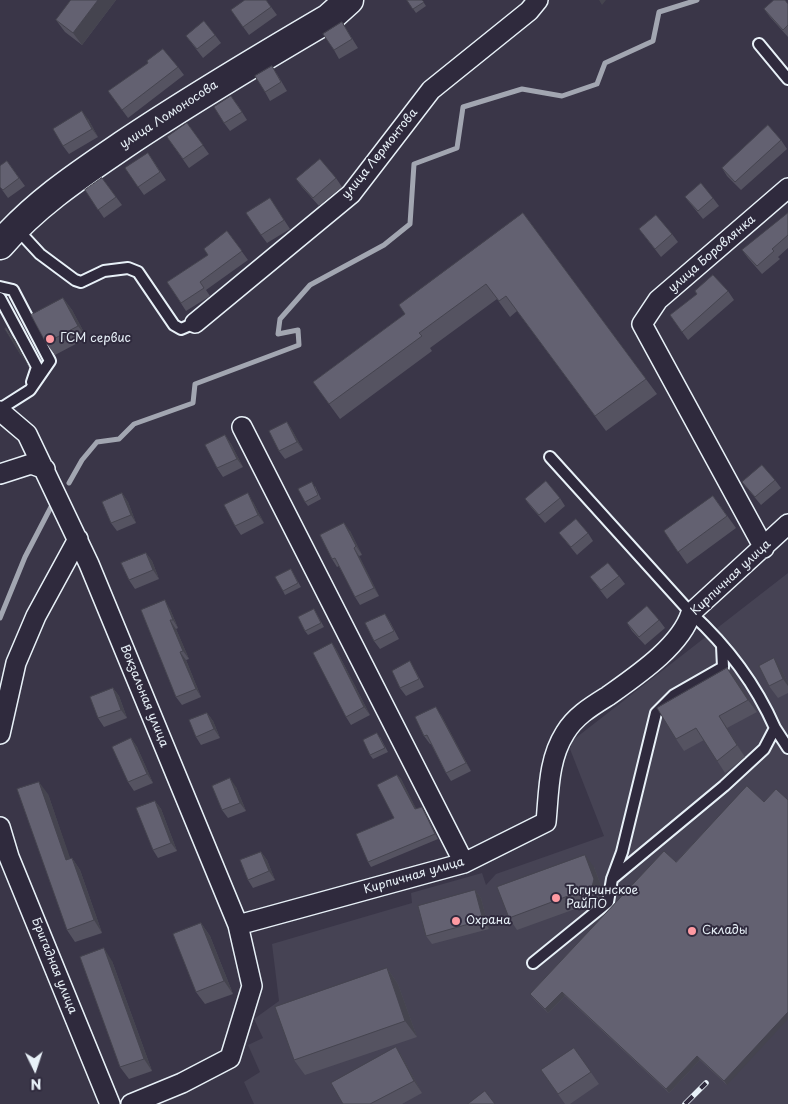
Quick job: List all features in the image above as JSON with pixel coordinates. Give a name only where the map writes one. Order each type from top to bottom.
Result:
[{"type":"main road","name":"улица Ломоносова","points":[[7,236],[42,203],[72,180],[192,99],[329,18],[348,0]]},
{"type":"street","name":"улица Лермонтова","points":[[195,323],[351,194],[432,90],[529,10],[538,0]]},
{"type":"street","name":"улица Боровлянка","points":[[764,548],[642,324],[658,300],[788,188]]},
{"type":"street","name":"Вокзальная улица","points":[[0,410],[27,434],[46,469],[78,539],[238,925],[252,986],[230,1058],[182,1083],[131,1104]]},
{"type":"street","points":[[242,427],[464,863]]},
{"type":"street","points":[[0,474],[31,464],[46,469]]},
{"type":"street","name":"Кирпичная улица","points":[[238,925],[464,863],[546,822],[552,763],[565,732],[579,716],[625,684],[672,644],[688,624],[691,613],[764,548],[785,533]]},
{"type":"street","points":[[0,734],[16,663],[36,616],[78,539]]},
{"type":"street","name":"Бригадная улица","points":[[0,826],[9,857],[110,1104]]},
{"type":"lane","points":[[758,44],[788,79]]},
{"type":"lane","points":[[7,236],[40,254],[75,280],[81,282],[104,271],[128,268],[138,272],[174,325],[181,329],[195,323]]},
{"type":"lane","points":[[0,287],[13,290],[50,361],[30,390],[0,410]]},
{"type":"lane","points":[[0,298],[37,366],[30,390]]},
{"type":"lane","points":[[550,457],[691,613],[712,632],[763,700],[788,748]]},
{"type":"lane","points":[[533,963],[608,902],[612,879],[622,852],[656,713],[674,696],[723,667],[722,645]]},
{"type":"lane","points":[[612,879],[757,755],[769,742],[776,728]]},
{"type":"shaded area","points":[[788,573],[788,1104],[254,1104],[244,1082],[260,1072],[248,1045],[263,1038],[254,1019],[279,1001],[272,944],[412,903],[411,893],[482,873],[486,885],[496,874],[604,836],[570,749],[573,740]]},
{"type":"building","points":[[71,0],[98,0],[73,33],[56,20]]},
{"type":"building","points":[[245,0],[266,0],[271,7],[243,27],[231,10]]},
{"type":"building","points":[[407,0],[422,0],[424,2],[413,9]]},
{"type":"building","points":[[774,0],[785,0],[788,4],[788,25],[783,30],[764,9]]},
{"type":"building","points":[[204,21],[215,35],[197,49],[186,36]]},
{"type":"building","points":[[342,22],[352,39],[334,50],[323,34]]},
{"type":"building","points":[[163,49],[178,67],[122,110],[108,91],[148,63],[147,61]]},
{"type":"building","points":[[272,66],[281,82],[265,92],[255,76]]},
{"type":"building","points":[[231,96],[242,112],[224,123],[214,107]]},
{"type":"building","points":[[82,111],[92,129],[63,146],[53,129]]},
{"type":"building","points":[[187,123],[203,145],[183,159],[167,137]]},
{"type":"building","points":[[768,125],[781,140],[735,182],[722,168]]},
{"type":"building","points":[[148,153],[160,172],[138,187],[125,168]]},
{"type":"building","points":[[320,159],[336,178],[313,198],[296,179]]},
{"type":"building","points":[[7,161],[19,178],[3,190],[0,187],[0,166]]},
{"type":"building","points":[[102,178],[116,197],[98,210],[85,190]]},
{"type":"building","points":[[701,183],[713,198],[698,211],[685,197]]},
{"type":"building","points":[[270,198],[284,220],[261,235],[246,213]]},
{"type":"building","points":[[523,213],[646,379],[595,416],[506,296],[499,301],[486,284],[419,333],[422,336],[329,404],[313,382],[405,314],[399,305]]},
{"type":"building","points":[[788,213],[788,235],[757,266],[742,250]]},
{"type":"building","points":[[656,215],[672,234],[655,249],[639,229]]},
{"type":"building","points":[[227,231],[242,251],[200,282],[204,288],[181,303],[167,282],[208,255],[204,249]]},
{"type":"building","points":[[713,275],[728,291],[682,332],[670,315],[697,294],[695,291]]},
{"type":"building","points":[[63,298],[78,326],[46,343],[31,315]]},
{"type":"building","points":[[6,328],[21,355],[5,329]]},
{"type":"building","points":[[287,422],[297,442],[279,451],[269,431]]},
{"type":"building","points":[[225,435],[237,459],[217,468],[205,445]]},
{"type":"building","points":[[762,465],[775,480],[755,497],[742,482]]},
{"type":"building","points":[[546,481],[560,498],[539,515],[525,499]]},
{"type":"building","points":[[312,482],[318,495],[305,502],[298,489]]},
{"type":"building","points":[[122,493],[131,515],[111,523],[102,502]]},
{"type":"building","points":[[248,493],[258,515],[235,526],[224,505]]},
{"type":"building","points":[[713,496],[727,516],[678,552],[664,531]]},
{"type":"building","points":[[576,519],[588,533],[571,547],[559,533]]},
{"type":"building","points":[[344,523],[374,588],[355,597],[335,558],[332,559],[320,535]]},
{"type":"building","points":[[146,553],[153,570],[129,580],[121,563]]},
{"type":"building","points":[[608,563],[619,576],[601,590],[590,577]]},
{"type":"building","points":[[291,569],[298,583],[283,591],[275,577]]},
{"type":"building","points":[[165,600],[173,620],[170,620],[183,651],[180,652],[196,689],[176,697],[141,610]]},
{"type":"building","points":[[647,606],[659,620],[639,637],[627,623]]},
{"type":"building","points":[[314,609],[321,623],[305,631],[298,617]]},
{"type":"building","points":[[385,614],[394,631],[374,641],[365,623]]},
{"type":"building","points":[[332,643],[364,707],[346,717],[313,653]]},
{"type":"building","points":[[774,658],[783,679],[769,686],[759,666]]},
{"type":"building","points":[[410,661],[419,679],[400,688],[392,671]]},
{"type":"building","points":[[727,668],[748,700],[719,716],[737,745],[717,761],[696,728],[676,739],[657,708]]},
{"type":"building","points":[[113,688],[121,710],[98,718],[90,697]]},
{"type":"building","points":[[436,707],[466,763],[446,773],[427,735],[424,736],[415,717]]},
{"type":"building","points":[[207,713],[214,729],[196,737],[189,720]]},
{"type":"building","points":[[377,733],[385,748],[370,755],[363,740]]},
{"type":"building","points":[[131,738],[147,774],[128,782],[112,747]]},
{"type":"building","points":[[397,775],[415,809],[422,807],[435,834],[368,862],[356,834],[394,818],[377,785]]},
{"type":"building","points":[[230,778],[240,803],[222,810],[212,786]]},
{"type":"building","points":[[39,782],[66,860],[72,858],[94,920],[67,930],[17,789]]},
{"type":"building","name":"Склады","points":[[747,786],[764,802],[776,789],[788,800],[788,1012],[724,1081],[697,1056],[666,1089],[562,992],[545,1009],[530,994],[664,851],[676,862]]},
{"type":"building","points":[[155,801],[171,843],[153,850],[136,808]]},
{"type":"building","points":[[261,852],[269,871],[248,880],[240,860]]},
{"type":"building","points":[[585,855],[594,879],[592,887],[509,918],[497,887]]},
{"type":"building","name":"Охрана","points":[[475,890],[483,920],[426,936],[418,906]]},
{"type":"building","points":[[201,923],[224,981],[196,992],[173,934]]},
{"type":"building","points":[[104,948],[144,1059],[120,1067],[80,957]]},
{"type":"building","points":[[387,968],[405,1021],[294,1060],[275,1007]]},
{"type":"building","points":[[396,1047],[414,1081],[370,1104],[343,1104],[331,1083]]},
{"type":"building","points":[[574,1048],[591,1072],[558,1094],[541,1070]]},
{"type":"building","points":[[485,1091],[495,1104],[468,1104]]},
{"type":"waterway","points":[[69,483],[82,460],[97,442],[119,439],[134,424],[193,403],[195,384],[299,345],[298,330],[278,334],[280,319],[310,285],[384,245],[410,224],[414,164],[457,148],[463,107],[522,89],[562,96],[597,84],[605,63],[653,41],[659,12],[697,0]]},
{"type":"waterway","points":[[0,618],[25,557],[52,505]]},
{"type":"railway","points":[[685,1104],[706,1083]]},
{"type":"place","name":"ГСМ сервис","points":[[50,339]]},
{"type":"place","name":"Тогучинское РайПО","points":[[556,898]]},
{"type":"place","name":"Охрана","points":[[456,921]]},
{"type":"place","name":"Склады","points":[[692,931]]}]
